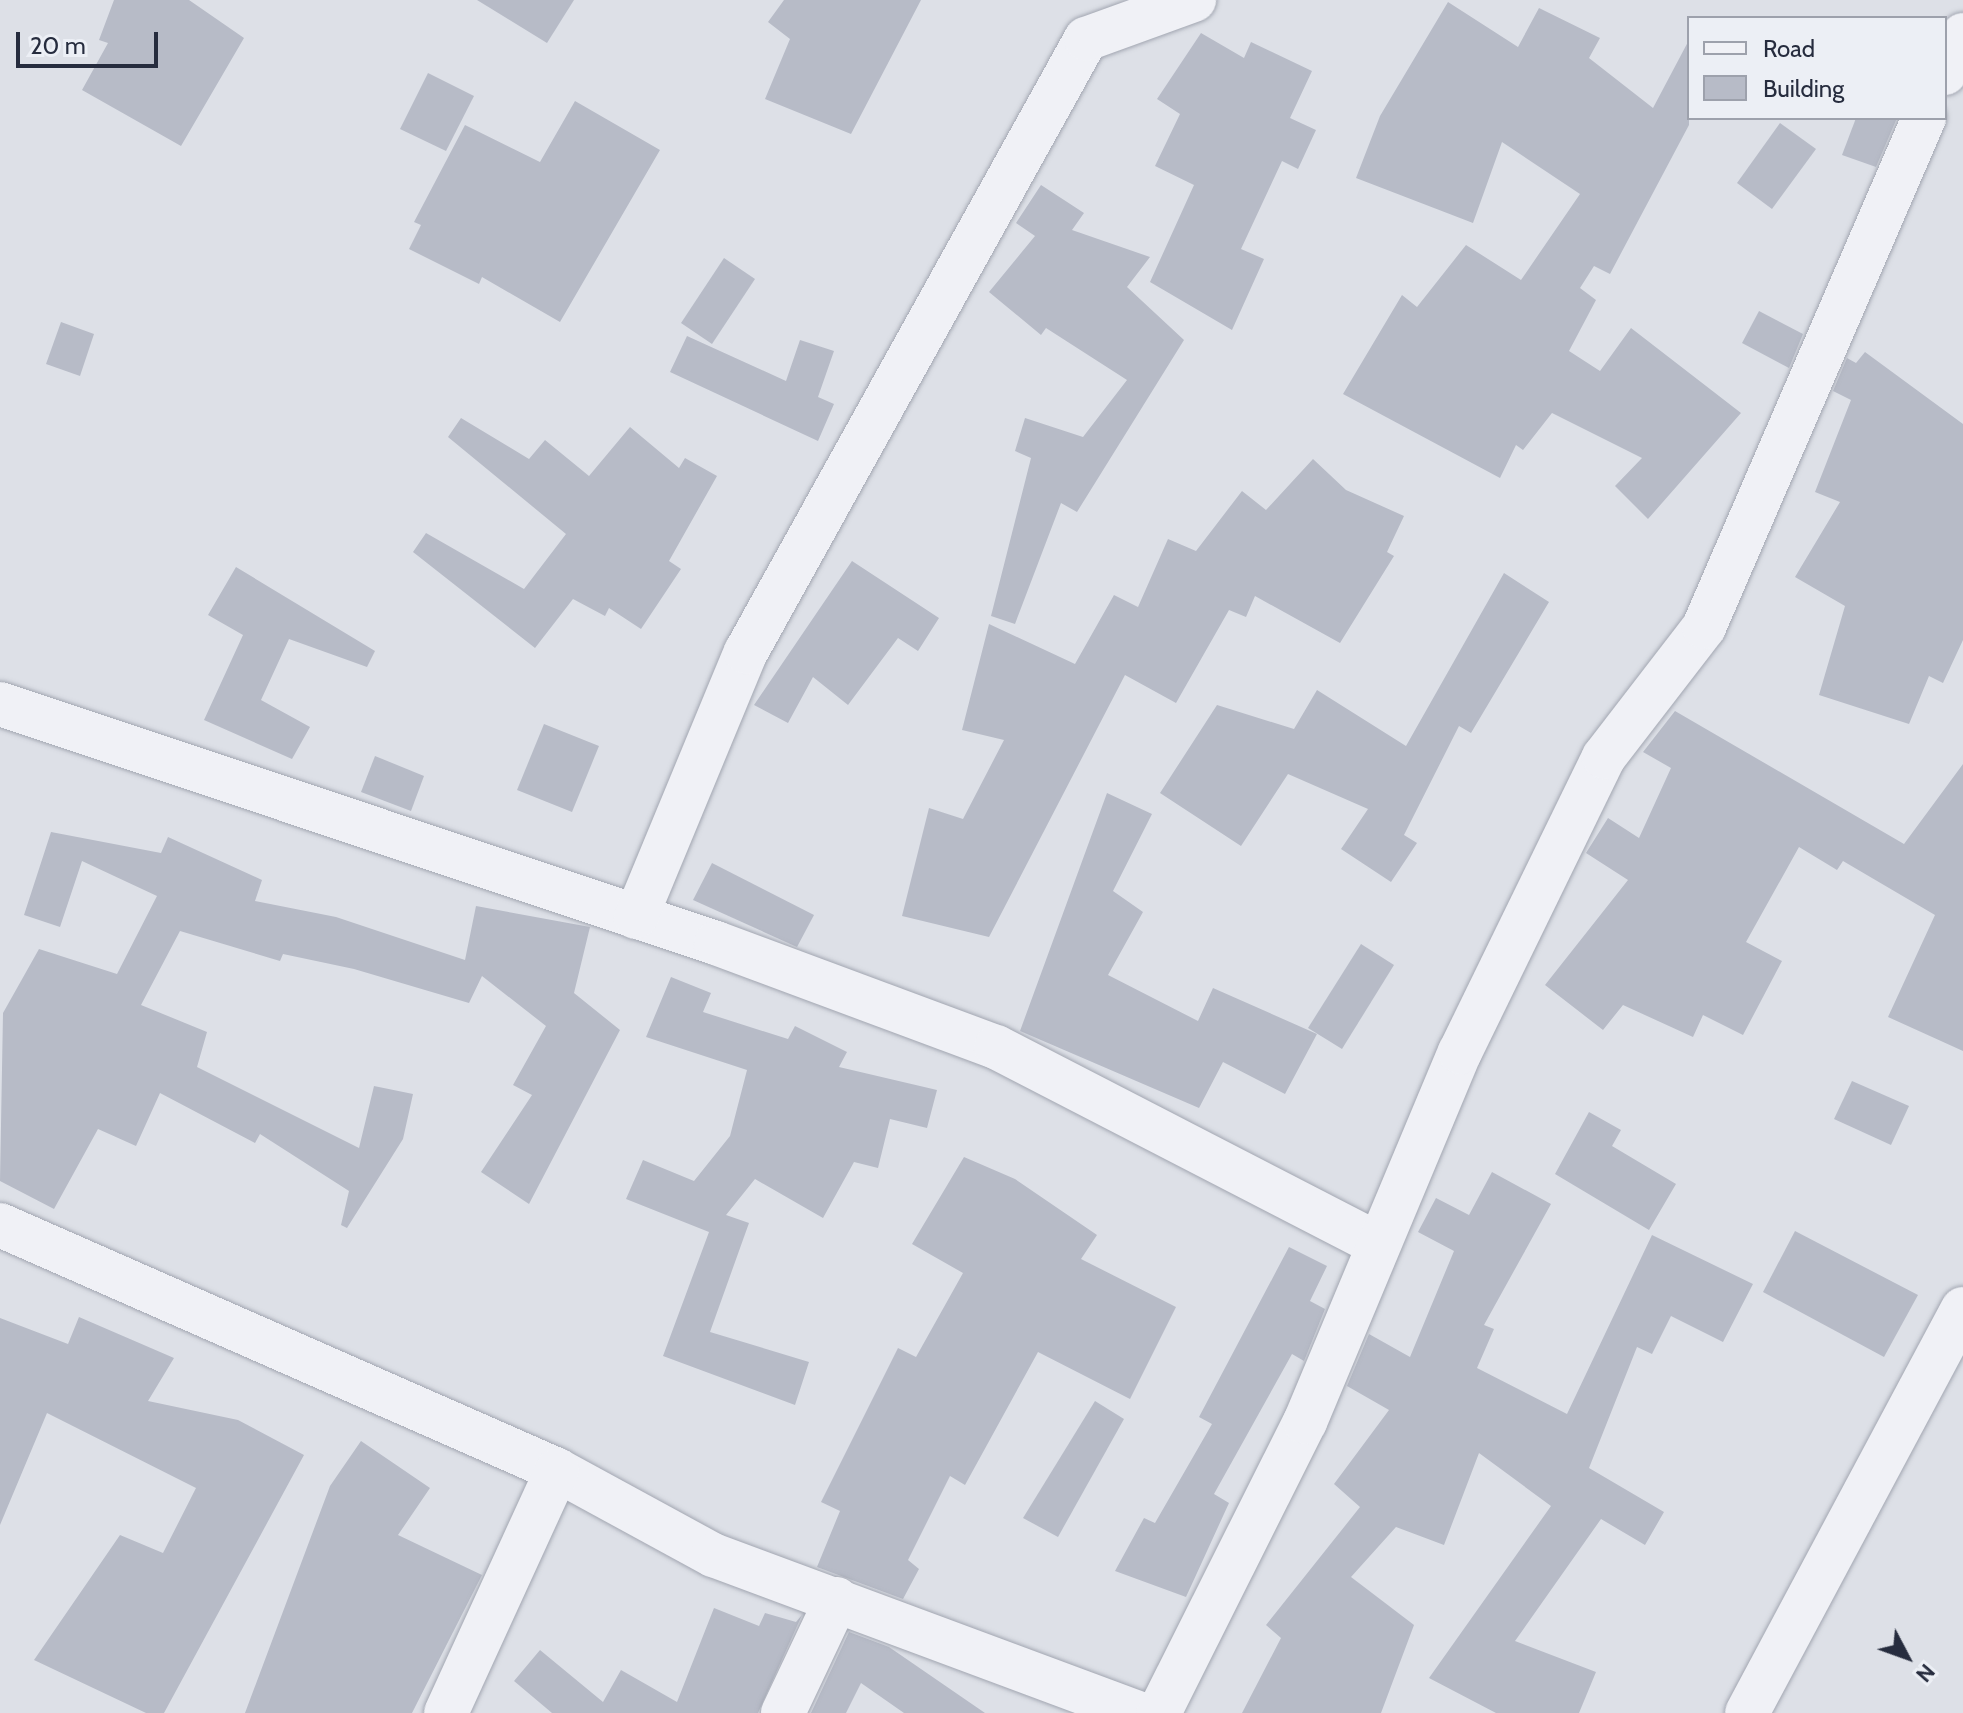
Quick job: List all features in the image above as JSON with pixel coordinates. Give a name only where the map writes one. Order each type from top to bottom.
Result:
[{"type":"street","points":[[636,917],[746,652],[1086,39],[1194,0]]},
{"type":"street","points":[[1947,69],[1963,35]]},
{"type":"street","points":[[1159,1713],[1305,1422],[1376,1243],[1604,757],[1704,627],[1923,120]]},
{"type":"street","points":[[0,704],[636,917],[996,1047],[1376,1243]]},
{"type":"street","points":[[0,1225],[557,1470],[713,1555],[1138,1713]]},
{"type":"street","points":[[1747,1713],[1963,1309]]},
{"type":"street","points":[[446,1713],[557,1470]]},
{"type":"street","points":[[783,1713],[837,1599]]},
{"type":"building","points":[[114,0],[189,0],[244,38],[181,146],[82,90],[108,43],[99,40]]},
{"type":"building","points":[[477,0],[574,0],[547,43]]},
{"type":"building","points":[[784,0],[921,0],[851,134],[765,99],[790,39],[768,22]]},
{"type":"building","points":[[1448,2],[1518,47],[1539,8],[1600,38],[1589,58],[1653,108],[1687,44],[1689,125],[1610,274],[1594,266],[1580,288],[1596,300],[1569,351],[1600,371],[1631,328],[1741,413],[1648,519],[1615,486],[1642,458],[1552,413],[1523,450],[1516,445],[1500,478],[1343,394],[1402,295],[1417,307],[1466,245],[1521,280],[1580,194],[1502,142],[1473,223],[1356,178],[1380,116]]},
{"type":"building","points":[[1201,33],[1244,58],[1251,42],[1312,71],[1290,118],[1316,130],[1298,169],[1282,161],[1241,249],[1264,259],[1232,330],[1150,282],[1194,185],[1155,166],[1180,114],[1157,99]]},
{"type":"building","points":[[428,73],[474,96],[446,151],[400,129]]},
{"type":"building","points":[[575,101],[660,150],[560,322],[482,277],[479,284],[409,249],[421,225],[414,222],[465,125],[540,162]]},
{"type":"building","points":[[1855,120],[1896,120],[1876,167],[1842,155]]},
{"type":"building","points":[[1780,123],[1816,149],[1772,209],[1737,183]]},
{"type":"building","points":[[1041,185],[1084,213],[1072,230],[1150,257],[1127,287],[1184,340],[1077,512],[1061,503],[1015,624],[991,616],[1031,458],[1015,451],[1025,418],[1083,437],[1127,380],[1046,328],[1041,335],[989,292],[1035,236],[1016,223]]},
{"type":"building","points":[[724,258],[755,279],[712,344],[681,323]]},
{"type":"building","points":[[1759,311],[1803,334],[1789,368],[1742,343]]},
{"type":"building","points":[[61,322],[94,334],[80,376],[46,364]]},
{"type":"building","points":[[687,336],[786,381],[800,340],[834,351],[818,397],[834,404],[818,441],[670,372]]},
{"type":"building","points":[[1865,352],[1963,424],[1963,640],[1943,683],[1929,676],[1909,724],[1819,695],[1845,606],[1795,577],[1840,502],[1815,492],[1851,400],[1833,391],[1847,358],[1856,363]]},
{"type":"building","points":[[461,418],[529,459],[545,440],[589,476],[630,427],[679,468],[685,458],[717,476],[669,561],[681,569],[641,629],[609,608],[605,616],[573,599],[535,648],[413,552],[426,533],[524,589],[566,534],[448,437]]},
{"type":"building","points":[[1313,459],[1346,490],[1404,516],[1387,552],[1394,556],[1340,643],[1255,596],[1246,617],[1229,610],[1176,703],[1125,675],[989,937],[902,916],[929,808],[963,819],[1004,740],[962,730],[989,624],[1075,664],[1114,595],[1138,607],[1168,539],[1196,551],[1242,491],[1266,510]]},
{"type":"building","points":[[852,561],[939,618],[918,651],[898,638],[848,705],[813,677],[788,723],[754,705]]},
{"type":"building","points":[[236,567],[375,651],[367,667],[289,639],[261,700],[310,727],[292,759],[204,720],[243,635],[208,615]]},
{"type":"building","points":[[1504,573],[1549,602],[1471,733],[1459,726],[1404,835],[1417,843],[1391,882],[1341,849],[1368,809],[1288,774],[1241,846],[1160,793],[1217,705],[1294,729],[1317,690],[1406,746]]},
{"type":"building","points":[[1675,711],[1904,844],[1963,764],[1963,1051],[1888,1017],[1935,915],[1843,861],[1837,870],[1799,847],[1746,942],[1782,961],[1743,1035],[1703,1015],[1693,1037],[1623,1005],[1603,1030],[1545,985],[1628,880],[1586,853],[1608,818],[1639,838],[1671,768],[1643,752]]},
{"type":"building","points":[[544,724],[599,746],[572,812],[517,790]]},
{"type":"building","points":[[375,756],[424,776],[411,811],[361,792]]},
{"type":"building","points":[[1107,793],[1152,814],[1113,891],[1143,912],[1108,975],[1198,1021],[1213,988],[1317,1034],[1285,1094],[1223,1062],[1199,1108],[1020,1031]]},
{"type":"building","points":[[51,832],[161,853],[168,837],[262,880],[255,901],[336,917],[465,960],[476,906],[590,927],[574,993],[620,1030],[529,1204],[481,1172],[532,1095],[513,1085],[546,1026],[482,976],[469,1003],[354,969],[283,954],[280,961],[180,931],[141,1005],[207,1032],[197,1067],[359,1148],[374,1086],[413,1094],[403,1139],[347,1228],[341,1225],[349,1191],[260,1134],[255,1143],[160,1093],[136,1146],[98,1129],[54,1209],[0,1181],[3,1013],[39,949],[117,974],[157,896],[82,861],[60,927],[24,915]]},
{"type":"building","points":[[712,863],[814,915],[797,947],[693,900]]},
{"type":"building","points":[[1361,944],[1394,965],[1342,1049],[1308,1028]]},
{"type":"building","points":[[671,977],[711,993],[703,1012],[788,1039],[795,1026],[847,1052],[839,1067],[937,1090],[927,1128],[890,1119],[878,1168],[854,1162],[823,1218],[755,1179],[726,1215],[749,1223],[710,1332],[809,1362],[795,1405],[663,1356],[709,1232],[626,1199],[643,1160],[694,1181],[730,1136],[747,1070],[646,1037]]},
{"type":"building","points":[[1852,1081],[1909,1106],[1891,1145],[1834,1119]]},
{"type":"building","points":[[1589,1112],[1621,1130],[1612,1146],[1676,1184],[1649,1230],[1555,1174]]},
{"type":"building","points":[[964,1157],[1015,1179],[1097,1235],[1081,1259],[1176,1307],[1130,1399],[1038,1352],[965,1485],[950,1476],[908,1560],[919,1569],[903,1599],[817,1567],[840,1511],[821,1502],[898,1348],[916,1357],[963,1273],[912,1244]]},
{"type":"building","points":[[1492,1172],[1551,1204],[1484,1325],[1494,1329],[1477,1368],[1567,1414],[1652,1235],[1753,1284],[1723,1342],[1671,1316],[1652,1354],[1637,1347],[1589,1468],[1664,1512],[1645,1545],[1601,1519],[1515,1641],[1596,1672],[1579,1713],[1496,1713],[1429,1678],[1551,1506],[1479,1453],[1444,1545],[1396,1527],[1351,1577],[1414,1625],[1381,1713],[1242,1713],[1281,1638],[1266,1625],[1360,1507],[1334,1484],[1389,1410],[1347,1386],[1369,1334],[1410,1357],[1454,1251],[1418,1232],[1436,1198],[1469,1215]]},
{"type":"building","points":[[1795,1231],[1918,1295],[1884,1357],[1763,1292]]},
{"type":"building","points":[[1289,1247],[1327,1266],[1310,1301],[1325,1309],[1304,1361],[1292,1354],[1214,1494],[1229,1503],[1186,1597],[1115,1571],[1144,1518],[1155,1523],[1212,1424],[1199,1417]]},
{"type":"building","points":[[79,1317],[174,1358],[148,1401],[238,1420],[304,1455],[164,1713],[146,1713],[34,1660],[120,1535],[163,1553],[196,1488],[47,1413],[0,1525],[0,1318],[68,1344]]},
{"type":"building","points":[[1095,1401],[1124,1419],[1058,1537],[1023,1518]]},
{"type":"building","points":[[361,1441],[430,1488],[398,1535],[482,1575],[412,1713],[245,1713],[330,1486]]},
{"type":"building","points":[[714,1608],[759,1626],[765,1613],[796,1622],[802,1615],[758,1713],[552,1713],[514,1681],[540,1650],[603,1702],[621,1670],[677,1702]]},
{"type":"building","points":[[849,1632],[889,1647],[985,1713],[904,1713],[861,1683],[846,1713],[811,1713]]}]
